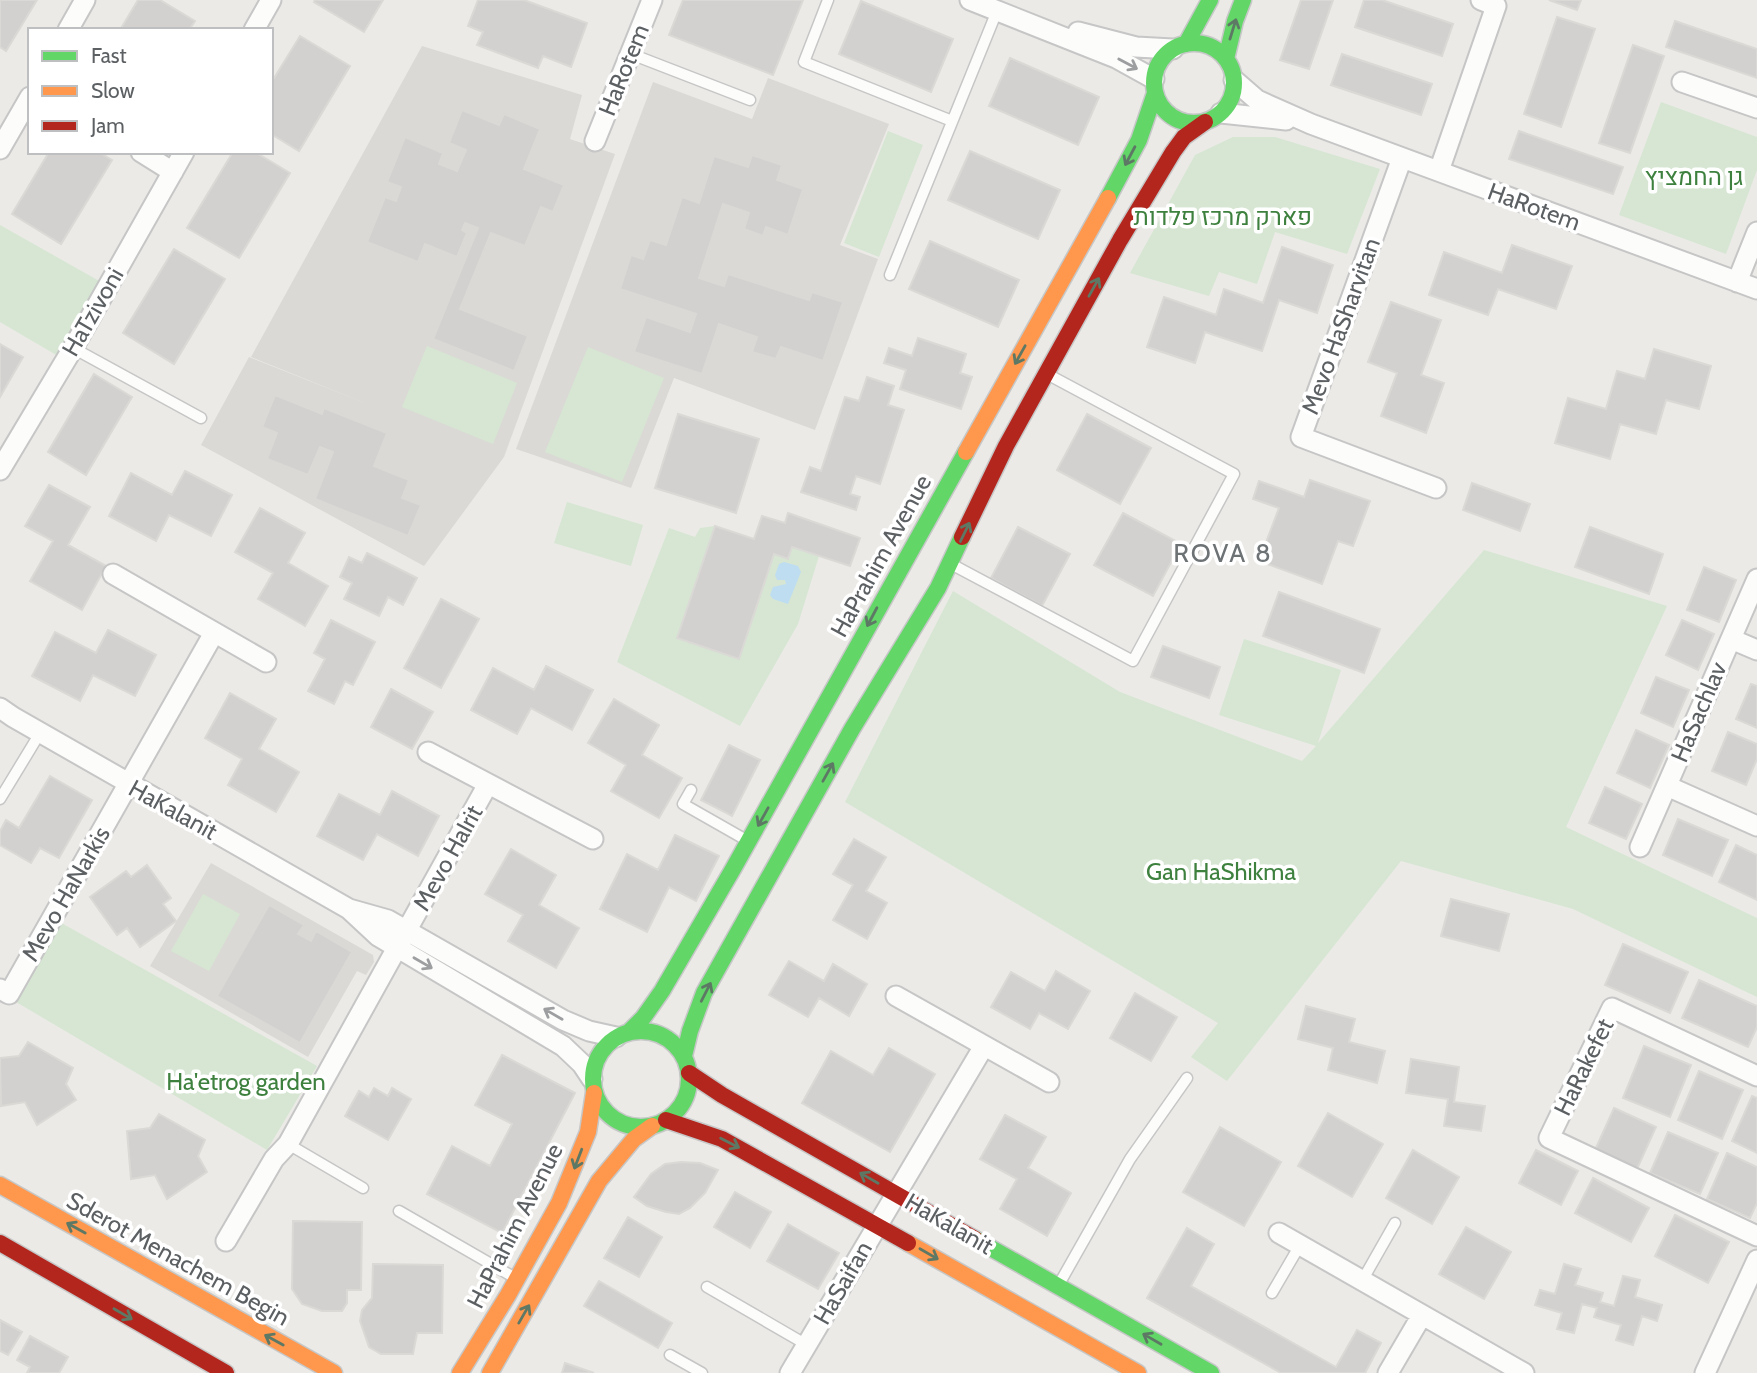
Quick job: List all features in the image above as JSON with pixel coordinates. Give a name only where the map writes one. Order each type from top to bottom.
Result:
[{"type":"street","points":[[69,28],[85,0]]},
{"type":"street","points":[[255,28],[271,0]]},
{"type":"street","name":"HaRotem","points":[[595,141],[652,0]]},
{"type":"street","points":[[970,0],[1116,58],[1155,86]]},
{"type":"street","points":[[1210,0],[1194,32],[1157,67],[1155,86],[1159,103],[1174,118],[1194,123],[1213,117]]},
{"type":"street","points":[[1226,59],[1243,0]]},
{"type":"street","points":[[1439,171],[1496,6],[1481,0]]},
{"type":"street","points":[[684,1056],[704,993],[852,729],[938,588],[1006,446],[1154,182],[1184,136],[1213,117],[1231,98],[1234,80],[1232,69],[1226,59],[1209,45],[1136,47],[997,11]]},
{"type":"street","name":"HaRotem","points":[[1234,80],[1257,100],[1311,124],[1757,289]]},
{"type":"street","points":[[1682,82],[1757,108]]},
{"type":"street","name":"HaPrahim Avenue","points":[[623,1034],[643,1018],[662,991],[749,841],[1123,171],[1139,140],[1155,86]]},
{"type":"street","points":[[0,149],[28,100]]},
{"type":"street","name":"HaRotem","points":[[1213,117],[1311,124]]},
{"type":"street","points":[[144,154],[173,172]]},
{"type":"street","name":"HaTzivoni","points":[[0,470],[183,154]]},
{"type":"street","name":"Mevo HaSharvitan","points":[[1402,158],[1301,437],[1436,488]]},
{"type":"street","points":[[1737,282],[1757,232]]},
{"type":"street","points":[[113,574],[266,662]]},
{"type":"street","name":"HaSachlav","points":[[1640,847],[1757,579]]},
{"type":"street","points":[[128,785],[214,633]]},
{"type":"street","name":"HaSachlav","points":[[1731,639],[1757,650]]},
{"type":"street","name":"HaKalanit","points":[[0,708],[128,785],[349,909],[378,936],[403,940],[589,1031],[623,1034]]},
{"type":"street","name":"Mevo HaIrit","points":[[428,752],[593,839]]},
{"type":"street","name":"Mevo HaIrit","points":[[226,1241],[274,1159],[288,1144],[488,784]]},
{"type":"street","name":"Mevo HaNarkis","points":[[0,989],[9,994],[128,785]]},
{"type":"street","name":"HaSachlav","points":[[1667,786],[1757,826]]},
{"type":"street","name":"HaKalanit","points":[[403,940],[563,1046],[582,1064],[593,1086]]},
{"type":"street","points":[[897,996],[1049,1082]]},
{"type":"street","name":"HaRakefet","points":[[1757,1076],[1612,1008],[1549,1138],[1757,1236]]},
{"type":"street","points":[[641,1030],[666,1038],[684,1056],[689,1073],[685,1100],[677,1111],[659,1123],[637,1127],[623,1124],[611,1117],[601,1106],[593,1086],[598,1055],[606,1044],[623,1034],[641,1030]]},
{"type":"street","name":"HaSaifan","points":[[790,1373],[984,1046]]},
{"type":"street","name":"HaKalanit","points":[[689,1073],[722,1095],[1211,1373]]},
{"type":"street","name":"HaPrahim Avenue","points":[[460,1373],[559,1203],[588,1132],[593,1086]]},
{"type":"street","name":"HaPrahim Avenue","points":[[490,1373],[599,1181],[634,1139],[659,1123]]},
{"type":"street","name":"HaKalanit","points":[[659,1123],[722,1139],[878,1224],[1138,1373]]},
{"type":"street","name":"Sderot Menachem Begin","points":[[0,1185],[334,1373]]},
{"type":"street","points":[[1279,1233],[1524,1373]]},
{"type":"street","points":[[0,1243],[226,1373]]},
{"type":"street","points":[[1705,1373],[1757,1260]]},
{"type":"street","points":[[1388,1373],[1422,1315]]},
{"type":"lane","points":[[828,0],[804,62],[952,121]]},
{"type":"lane","points":[[890,275],[997,11]]},
{"type":"lane","points":[[631,54],[750,100]]},
{"type":"lane","points":[[73,348],[201,418]]},
{"type":"lane","points":[[950,564],[1133,661],[1234,474],[1046,373]]},
{"type":"lane","points":[[0,799],[40,733]]},
{"type":"lane","points":[[691,790],[683,804],[749,841]]},
{"type":"lane","points":[[1058,1286],[1130,1159],[1187,1079]]},
{"type":"lane","points":[[288,1144],[363,1188]]},
{"type":"lane","points":[[400,1211],[517,1279]]},
{"type":"lane","points":[[1362,1281],[1395,1223]]},
{"type":"lane","points":[[1272,1293],[1300,1245]]},
{"type":"lane","points":[[707,1287],[807,1345]]},
{"type":"lane","points":[[670,1355],[702,1373]]},
{"type":"shaded area","points":[[422,46],[582,95],[570,139],[615,154],[504,457],[424,566],[201,445],[249,357],[370,405],[251,357]]},
{"type":"shaded area","points":[[768,78],[889,124],[840,245],[878,259],[815,430],[674,378],[631,488],[516,449],[653,82],[752,119]]},
{"type":"shaded area","points":[[211,863],[373,955],[374,962],[366,975],[357,971],[308,1057],[150,966]]},
{"type":"green space","name":"גן החמציץ","points":[[1661,102],[1757,137],[1757,170],[1726,254],[1619,215]]},
{"type":"green space","points":[[888,131],[923,145],[879,257],[844,243]]},
{"type":"green space","name":"פארק מרכז פלדות","points":[[1233,137],[1275,137],[1380,169],[1347,254],[1275,232],[1257,284],[1219,272],[1209,296],[1130,273],[1195,155]]},
{"type":"green space","points":[[0,225],[101,282],[58,356],[0,322]]},
{"type":"green space","points":[[427,346],[517,383],[493,444],[402,407]]},
{"type":"green space","points":[[588,347],[664,378],[622,482],[545,452]]},
{"type":"green space","points":[[567,502],[643,525],[631,566],[554,543]]},
{"type":"green space","points":[[788,513],[860,538],[850,566],[819,556],[798,624],[740,726],[617,662],[669,528],[695,537],[700,528],[715,526],[754,539],[762,516],[785,523]]},
{"type":"green space","name":"Gan HaShikma","points":[[1484,550],[1667,606],[1566,827],[1757,918],[1757,997],[1573,909],[1401,861],[1227,1081],[1191,1057],[1218,1023],[845,802],[953,591],[1120,692],[1302,761],[1316,746],[1219,715],[1244,639],[1341,670],[1318,743]]},
{"type":"green space","points":[[203,894],[240,914],[209,971],[171,951]]},
{"type":"green space","name":"Ha'etrog garden","points":[[56,920],[317,1066],[267,1150],[11,999]]},
{"type":"water","points":[[784,562],[798,566],[801,572],[788,604],[773,599],[770,595],[773,587],[786,584],[785,580],[777,580],[775,575],[779,564]]},
{"type":"building","points":[[0,0],[37,0],[6,51],[0,47]]},
{"type":"building","points":[[138,0],[160,0],[195,21],[190,28],[121,28]]},
{"type":"building","points":[[383,0],[364,32],[314,2]]},
{"type":"building","points":[[478,0],[524,0],[587,23],[571,67],[543,56],[538,68],[477,45],[483,32],[468,26]]},
{"type":"building","points":[[683,0],[803,0],[773,75],[669,35]]},
{"type":"building","points":[[1301,0],[1333,0],[1309,69],[1280,60]]},
{"type":"building","points":[[1364,0],[1382,0],[1453,24],[1442,56],[1355,27]]},
{"type":"building","points":[[1549,0],[1581,0],[1577,10]]},
{"type":"building","points":[[861,1],[953,39],[931,92],[839,54]]},
{"type":"building","points":[[1557,17],[1595,29],[1561,127],[1524,114]]},
{"type":"building","points":[[1675,21],[1757,49],[1757,78],[1666,47]]},
{"type":"building","points":[[300,36],[350,66],[299,151],[273,135],[273,80]]},
{"type":"building","points":[[1633,45],[1664,56],[1630,153],[1599,143]]},
{"type":"building","points":[[1342,54],[1432,84],[1421,115],[1331,85]]},
{"type":"building","points":[[1010,58],[1099,97],[1078,145],[989,106]]},
{"type":"building","points":[[462,110],[499,125],[504,114],[540,129],[524,169],[564,185],[553,212],[541,207],[525,246],[491,233],[460,309],[528,336],[514,371],[433,339],[478,228],[465,223],[462,230],[467,233],[457,257],[425,244],[418,262],[367,242],[385,197],[396,201],[401,187],[387,182],[405,137],[443,153],[439,164],[457,171],[466,150],[449,143]]},
{"type":"building","points":[[1519,131],[1623,167],[1613,194],[1509,159]]},
{"type":"building","points":[[970,151],[1060,190],[1038,239],[948,200]]},
{"type":"building","points":[[48,154],[102,154],[112,160],[61,244],[12,214]]},
{"type":"building","points":[[232,154],[258,154],[290,173],[239,258],[187,228]]},
{"type":"building","points":[[752,155],[782,165],[777,180],[803,189],[788,235],[766,227],[763,236],[744,229],[749,213],[723,204],[699,278],[724,286],[728,274],[809,300],[812,292],[843,302],[823,361],[781,347],[776,359],[752,352],[757,337],[719,324],[702,374],[634,352],[646,317],[690,332],[696,314],[620,289],[631,255],[643,259],[650,240],[666,245],[682,197],[699,203],[714,156],[748,167]]},
{"type":"building","points":[[930,241],[1019,280],[998,327],[909,289]]},
{"type":"building","points":[[1512,245],[1572,266],[1556,309],[1498,289],[1488,315],[1429,295],[1444,252],[1502,273]]},
{"type":"building","points":[[1282,247],[1333,265],[1317,313],[1279,300],[1262,351],[1205,332],[1195,363],[1147,347],[1164,297],[1216,315],[1224,289],[1263,303]]},
{"type":"building","points":[[174,249],[225,279],[174,364],[123,333]]},
{"type":"building","points":[[1391,302],[1441,320],[1421,375],[1444,383],[1426,433],[1381,416],[1397,373],[1368,362]]},
{"type":"building","points":[[918,338],[966,354],[960,373],[972,377],[961,409],[900,389],[906,370],[884,363],[889,348],[912,356]]},
{"type":"building","points":[[0,344],[23,357],[0,397]]},
{"type":"building","points":[[1654,349],[1711,366],[1699,409],[1666,400],[1656,434],[1620,424],[1610,459],[1555,443],[1568,398],[1606,409],[1617,371],[1645,379]]},
{"type":"building","points":[[94,374],[132,397],[86,475],[48,452]]},
{"type":"building","points":[[867,377],[894,386],[888,405],[904,410],[880,484],[856,476],[850,494],[860,497],[856,510],[801,492],[810,467],[821,471],[845,397],[859,401]]},
{"type":"building","points":[[275,395],[322,414],[324,408],[387,433],[374,466],[409,480],[402,498],[421,505],[408,536],[315,499],[333,452],[320,447],[308,475],[267,459],[277,433],[262,427]]},
{"type":"building","points":[[678,414],[759,439],[736,513],[655,488]]},
{"type":"building","points":[[1087,414],[1151,448],[1120,504],[1057,470]]},
{"type":"building","points":[[185,471],[232,495],[211,536],[169,515],[156,541],[109,516],[131,473],[172,495]]},
{"type":"building","points":[[1310,480],[1370,501],[1353,546],[1338,541],[1322,584],[1259,561],[1279,508],[1253,499],[1259,481],[1304,497]]},
{"type":"building","points":[[1472,483],[1530,504],[1520,531],[1463,510]]},
{"type":"building","points":[[49,485],[90,507],[68,545],[106,566],[82,610],[30,581],[53,541],[25,526]]},
{"type":"building","points":[[260,508],[305,533],[288,563],[328,586],[305,626],[258,599],[273,573],[235,552]]},
{"type":"building","points":[[788,513],[860,538],[850,566],[792,547],[788,559],[774,554],[739,659],[677,638],[715,526],[754,539],[762,516],[785,523]]},
{"type":"building","points":[[1123,513],[1181,544],[1153,596],[1094,565]]},
{"type":"building","points":[[1018,527],[1070,554],[1042,606],[991,578]]},
{"type":"building","points":[[1590,527],[1663,554],[1649,594],[1575,567]]},
{"type":"building","points":[[367,553],[417,578],[403,605],[388,597],[379,616],[344,599],[352,583],[340,577],[349,557],[362,563]]},
{"type":"building","points":[[1704,567],[1736,580],[1719,622],[1687,610]]},
{"type":"building","points":[[1279,592],[1380,629],[1364,673],[1263,636]]},
{"type":"building","points":[[441,599],[479,619],[441,688],[404,668]]},
{"type":"building","points":[[331,620],[375,642],[353,685],[345,681],[334,704],[308,691],[325,659],[314,653]]},
{"type":"building","points":[[1682,620],[1714,634],[1698,670],[1666,655]]},
{"type":"building","points":[[108,630],[156,655],[135,696],[93,675],[80,701],[32,676],[55,632],[96,653]]},
{"type":"building","points":[[1163,646],[1220,667],[1209,698],[1151,677]]},
{"type":"building","points":[[546,666],[593,690],[572,730],[531,708],[517,734],[471,710],[493,668],[534,690]]},
{"type":"building","points":[[1656,677],[1689,690],[1673,727],[1641,713]]},
{"type":"building","points":[[1751,684],[1757,686],[1757,728],[1736,719]]},
{"type":"building","points":[[391,689],[433,712],[412,749],[371,727]]},
{"type":"building","points":[[230,693],[276,719],[259,749],[299,772],[276,812],[228,785],[242,759],[205,738]]},
{"type":"building","points":[[614,699],[659,725],[642,755],[682,778],[659,818],[611,791],[626,765],[588,743]]},
{"type":"building","points":[[1636,730],[1669,745],[1650,788],[1617,773]]},
{"type":"building","points":[[1728,732],[1757,744],[1757,759],[1746,785],[1712,771]]},
{"type":"building","points":[[729,745],[760,760],[732,816],[701,800]]},
{"type":"building","points":[[50,776],[92,800],[59,858],[40,848],[31,863],[0,845],[0,831],[6,820],[19,828]]},
{"type":"building","points":[[1605,787],[1642,804],[1626,839],[1589,823]]},
{"type":"building","points":[[392,791],[439,816],[418,856],[377,834],[363,860],[317,836],[339,794],[380,815]]},
{"type":"building","points":[[1678,819],[1728,840],[1712,876],[1663,855]]},
{"type":"building","points":[[675,835],[719,856],[696,901],[669,887],[647,932],[600,909],[627,854],[658,870]]},
{"type":"building","points":[[854,839],[886,857],[866,891],[887,903],[867,939],[833,920],[853,885],[833,874]]},
{"type":"building","points":[[1736,845],[1757,855],[1757,900],[1719,882]]},
{"type":"building","points":[[511,849],[556,875],[539,905],[579,928],[556,968],[508,941],[523,915],[485,894]]},
{"type":"building","points":[[147,865],[171,898],[163,904],[176,921],[140,947],[127,928],[117,935],[90,897],[126,871],[131,877]]},
{"type":"building","points":[[1451,899],[1509,914],[1499,951],[1441,936]]},
{"type":"building","points":[[269,905],[304,925],[298,934],[311,941],[316,931],[352,952],[300,1043],[217,996]]},
{"type":"building","points":[[1623,944],[1688,972],[1670,1013],[1605,985]]},
{"type":"building","points":[[789,961],[824,981],[833,964],[867,984],[849,1016],[819,998],[808,1017],[769,995]]},
{"type":"building","points":[[1056,971],[1090,991],[1068,1029],[1039,1013],[1030,1029],[991,1007],[1011,972],[1045,991]]},
{"type":"building","points":[[1699,980],[1757,1006],[1757,1027],[1748,1047],[1682,1018]]},
{"type":"building","points":[[1135,993],[1177,1017],[1151,1061],[1110,1038]]},
{"type":"building","points":[[1306,1006],[1355,1019],[1349,1042],[1385,1051],[1377,1083],[1328,1070],[1333,1048],[1298,1039]]},
{"type":"building","points":[[28,1042],[73,1068],[66,1084],[76,1100],[37,1125],[25,1102],[1,1106],[0,1058],[19,1056]]},
{"type":"building","points":[[1644,1046],[1691,1065],[1670,1117],[1623,1098]]},
{"type":"building","points":[[889,1048],[935,1074],[890,1152],[802,1103],[831,1051],[873,1075]]},
{"type":"building","points":[[502,1055],[575,1093],[502,1233],[427,1194],[452,1146],[490,1166],[512,1124],[475,1105]]},
{"type":"building","points":[[1411,1059],[1459,1067],[1454,1102],[1485,1106],[1481,1131],[1444,1126],[1448,1099],[1406,1093]]},
{"type":"building","points":[[1699,1071],[1743,1090],[1722,1139],[1678,1120]]},
{"type":"building","points":[[374,1088],[388,1096],[392,1088],[411,1099],[388,1140],[345,1116],[359,1091],[369,1097]]},
{"type":"building","points":[[1752,1096],[1757,1098],[1757,1153],[1732,1141]]},
{"type":"building","points":[[1614,1108],[1656,1127],[1637,1169],[1595,1150]]},
{"type":"building","points":[[1328,1113],[1383,1144],[1352,1197],[1298,1166]]},
{"type":"building","points":[[159,1114],[205,1140],[198,1156],[207,1172],[167,1199],[155,1175],[131,1179],[127,1131],[150,1128]]},
{"type":"building","points":[[1005,1115],[1046,1137],[1028,1168],[1071,1193],[1047,1236],[1000,1209],[1017,1179],[980,1159]]},
{"type":"building","points":[[1220,1127],[1281,1162],[1244,1226],[1183,1192]]},
{"type":"building","points":[[1668,1132],[1718,1153],[1700,1194],[1650,1173]]},
{"type":"building","points":[[1413,1150],[1459,1177],[1432,1224],[1386,1198]]},
{"type":"building","points":[[1536,1150],[1578,1171],[1561,1205],[1519,1183]]},
{"type":"building","points":[[1727,1153],[1757,1167],[1757,1203],[1750,1218],[1707,1199]]},
{"type":"building","points":[[700,1163],[718,1170],[705,1193],[690,1208],[679,1214],[666,1212],[647,1206],[634,1197],[651,1174],[665,1164]]},
{"type":"building","points":[[1593,1178],[1649,1208],[1631,1242],[1575,1213]]},
{"type":"building","points":[[735,1192],[771,1212],[750,1248],[714,1227]]},
{"type":"building","points":[[1675,1215],[1729,1242],[1708,1283],[1655,1256]]},
{"type":"building","points":[[628,1217],[662,1237],[639,1277],[604,1258]]},
{"type":"building","points":[[293,1221],[362,1222],[361,1290],[347,1290],[347,1303],[342,1311],[322,1311],[302,1304],[292,1289]]},
{"type":"building","points":[[788,1224],[839,1253],[818,1289],[767,1261]]},
{"type":"building","points":[[1466,1227],[1511,1252],[1484,1299],[1439,1274]]},
{"type":"building","points":[[1187,1228],[1214,1244],[1191,1286],[1336,1367],[1357,1330],[1381,1343],[1365,1373],[1281,1373],[1147,1298]]},
{"type":"building","points":[[373,1264],[443,1265],[442,1333],[417,1333],[413,1354],[381,1354],[369,1347],[360,1321],[362,1310],[372,1298]]},
{"type":"building","points":[[1564,1264],[1581,1269],[1575,1285],[1603,1293],[1600,1302],[1614,1306],[1623,1276],[1640,1280],[1635,1297],[1662,1305],[1657,1321],[1642,1316],[1633,1345],[1616,1340],[1621,1325],[1594,1317],[1597,1308],[1582,1304],[1574,1333],[1557,1329],[1562,1313],[1535,1305],[1540,1290],[1555,1294]]},
{"type":"building","points":[[599,1281],[672,1323],[658,1348],[584,1306]]},
{"type":"building","points":[[0,1320],[22,1332],[8,1355],[0,1351]]},
{"type":"building","points":[[30,1336],[68,1357],[59,1373],[27,1373],[30,1367],[17,1360]]},
{"type":"building","points":[[565,1363],[594,1373],[562,1373]]},
{"type":"traffic: fast","points":[[1186,44],[1210,0]]},
{"type":"traffic: fast","points":[[1226,59],[1243,0]]},
{"type":"traffic: fast","points":[[1194,43],[1209,46],[1222,55],[1231,68],[1234,83],[1231,98],[1222,111],[1209,120],[1194,123],[1179,120],[1166,111],[1157,98],[1154,83],[1157,68],[1166,55],[1179,46],[1194,43]]},
{"type":"traffic: fast","points":[[1108,198],[1139,140],[1155,93]]},
{"type":"traffic: fast","points":[[629,1032],[643,1018],[662,991],[733,869],[966,452]]},
{"type":"traffic: fast","points":[[684,1056],[704,993],[852,729],[938,588],[962,537]]},
{"type":"traffic: fast","points":[[641,1031],[659,1034],[675,1045],[686,1061],[689,1079],[686,1097],[675,1113],[659,1124],[641,1127],[623,1124],[607,1113],[596,1097],[593,1079],[596,1061],[607,1045],[623,1034],[641,1031]]},
{"type":"traffic: fast","points":[[975,1239],[1211,1373]]},
{"type":"traffic: slow","points":[[966,452],[1108,198]]},
{"type":"traffic: slow","points":[[460,1373],[508,1295],[559,1203],[588,1132],[594,1093]]},
{"type":"traffic: slow","points":[[490,1373],[599,1181],[634,1139],[652,1126]]},
{"type":"traffic: slow","points":[[0,1185],[334,1373]]},
{"type":"traffic: slow","points":[[908,1243],[1138,1373]]},
{"type":"traffic: jam","points":[[962,537],[1006,446],[1120,240],[1173,152],[1184,137],[1205,122]]},
{"type":"traffic: jam","points":[[689,1073],[722,1095],[975,1239]]},
{"type":"traffic: jam","points":[[666,1120],[722,1139],[908,1243]]},
{"type":"traffic: jam","points":[[0,1243],[226,1373]]},
{"type":"district","name":"ROVA 8","points":[[1223,553]]}]
